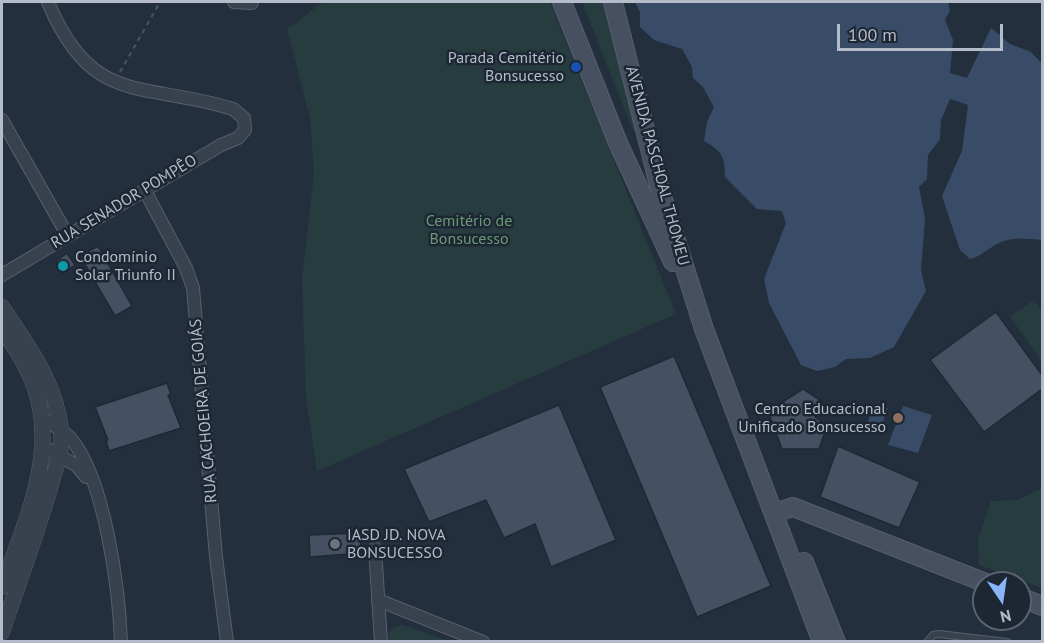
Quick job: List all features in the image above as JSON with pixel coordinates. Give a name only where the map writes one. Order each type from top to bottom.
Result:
[{"type":"main road","points":[[562,2],[606,108],[617,122],[672,228]]},
{"type":"main road","name":"AVENIDA PASCHOAL THOMEU","points":[[613,2],[672,228],[704,329],[822,642]]},
{"type":"main road","name":"AVENIDA PASCHOAL THOMEU","points":[[606,108],[618,143],[704,329]]},
{"type":"main road","points":[[774,513],[793,507],[972,577]]},
{"type":"main road","name":"AVENIDA PASCHOAL THOMEU","points":[[774,513],[792,533],[836,642]]},
{"type":"street","points":[[48,2],[59,28],[79,56],[97,72],[114,81]]},
{"type":"street","points":[[234,2],[252,3]]},
{"type":"street","name":"RUA SENADOR POMPÊO","points":[[2,275],[221,145],[238,138],[245,130],[244,118],[233,108],[157,94],[114,81]]},
{"type":"street","points":[[2,120],[68,236]]},
{"type":"street","name":"RUA CACHOEIRA DE GOIÁS","points":[[145,191],[186,268],[193,288],[216,557],[227,642]]},
{"type":"street","points":[[2,307],[27,344],[48,382],[57,405],[62,431],[59,455],[6,580]]},
{"type":"street","points":[[2,330],[14,345],[30,375],[42,418],[43,446],[41,471],[6,580],[2,632]]},
{"type":"street","points":[[42,418],[72,440],[93,484],[115,575],[121,642]]},
{"type":"street","points":[[43,446],[77,466],[93,484]]},
{"type":"street","points":[[375,548],[381,642]]},
{"type":"street","points":[[378,600],[483,642]]},
{"type":"lane","points":[[927,642],[933,635],[939,634],[1007,642]]},
{"type":"path","points":[[114,81],[160,2]]},
{"type":"green space","name":"Cemitério de Bonsucesso","points":[[323,2],[550,2],[676,314],[317,471],[306,397],[302,279],[314,173],[310,118],[287,29]]},
{"type":"green space","points":[[582,2],[606,2],[638,118],[634,133]]},
{"type":"green space","points":[[1034,300],[1042,311],[1042,361],[1010,317]]},
{"type":"green space","points":[[1042,488],[1042,588],[1032,584],[1032,571],[995,571],[979,565],[978,540],[991,501],[1018,500]]},
{"type":"green space","points":[[402,625],[449,641],[389,641],[388,634],[394,627]]},
{"type":"water","points":[[635,2],[948,2],[950,10],[945,20],[953,40],[950,73],[967,78],[991,28],[1010,44],[1031,52],[1042,64],[1042,240],[1010,239],[970,259],[960,250],[942,196],[962,151],[968,105],[950,99],[941,120],[940,139],[928,155],[927,179],[919,187],[925,219],[921,270],[926,291],[894,347],[870,358],[846,359],[835,367],[817,371],[801,365],[769,303],[764,279],[786,223],[782,211],[757,209],[725,177],[721,155],[704,141],[707,122],[714,107],[703,87],[693,78],[692,67],[682,49],[654,40],[640,27],[640,12]]},
{"type":"water","points":[[903,406],[932,415],[918,453],[888,445]]},
{"type":"water","points":[[872,407],[888,408],[880,430],[868,422]]},
{"type":"building","points":[[98,246],[132,306],[115,316],[80,256]]},
{"type":"building","name":"Condomínio Solar Triunfo II","points":[[67,253],[75,265],[63,273],[56,261]]},
{"type":"building","points":[[996,312],[1042,375],[1042,389],[984,432],[930,360]]},
{"type":"building","points":[[674,356],[771,586],[697,617],[600,387]]},
{"type":"building","points":[[167,383],[171,395],[168,395],[181,428],[109,451],[106,440],[108,440],[95,407]]},
{"type":"building","points":[[803,389],[821,401],[815,417],[827,426],[819,449],[782,449],[768,411]]},
{"type":"building","points":[[559,405],[616,540],[551,567],[535,524],[504,538],[486,500],[429,522],[404,469]]},
{"type":"building","points":[[838,446],[920,482],[899,528],[820,497]]},
{"type":"building","name":"IASD JD. NOVA BONSUCESSO","points":[[360,533],[361,553],[310,557],[309,535]]},
{"type":"place","name":"Parada Cemitério Bonsucesso","points":[[576,67]]},
{"type":"place","name":"Condomínio Solar Triunfo II","points":[[63,266]]},
{"type":"place","name":"Centro Educacional Unificado Bonsucesso","points":[[898,418]]},
{"type":"place","name":"IASD JD. NOVA BONSUCESSO","points":[[335,544]]}]
